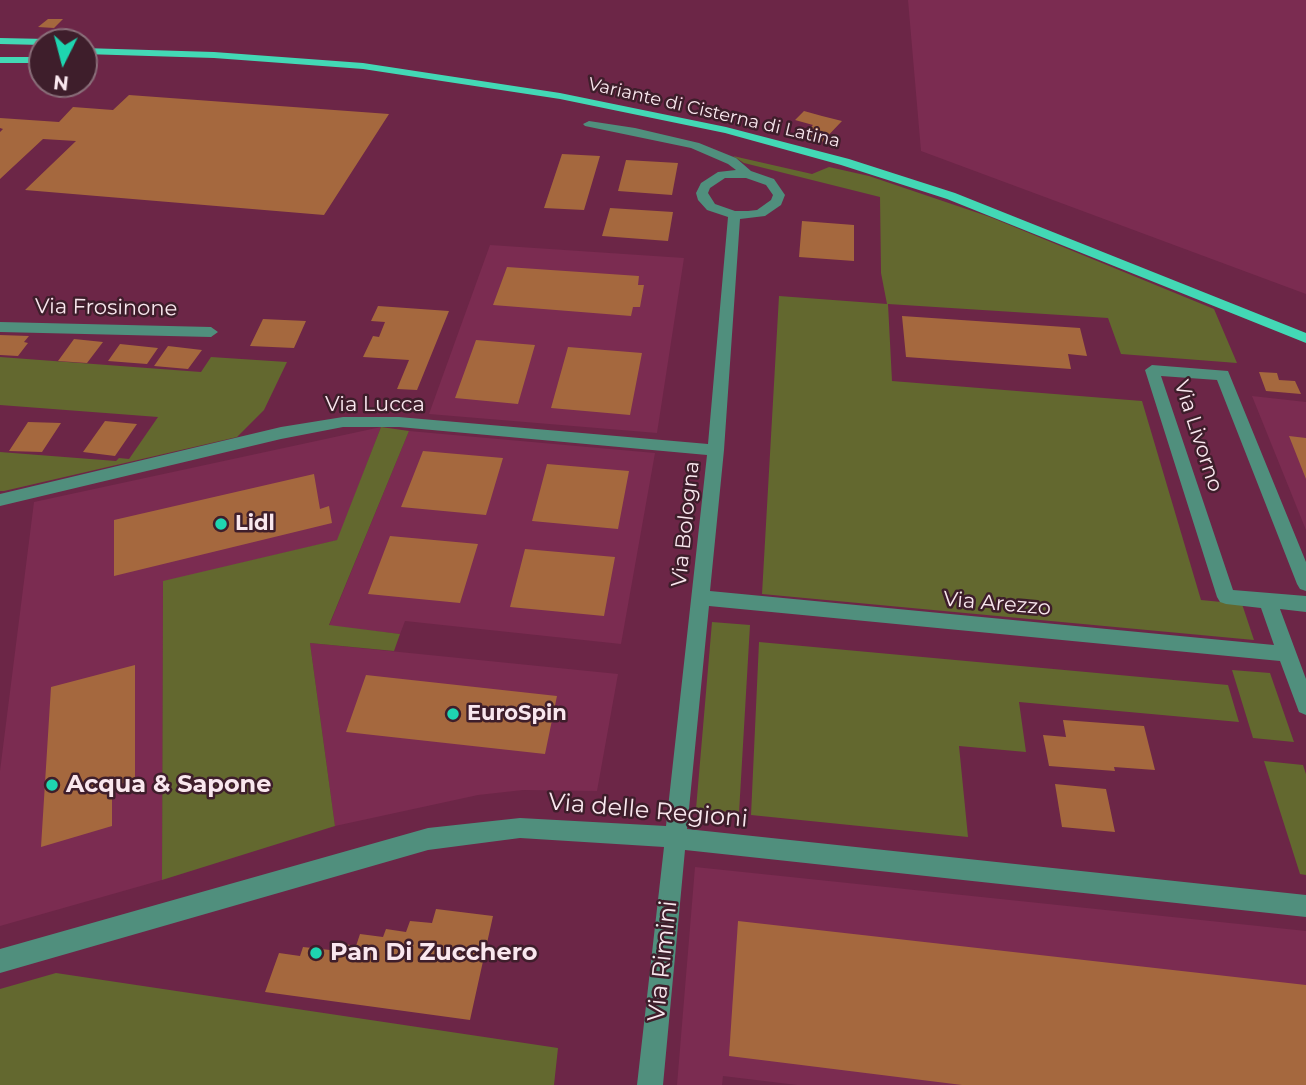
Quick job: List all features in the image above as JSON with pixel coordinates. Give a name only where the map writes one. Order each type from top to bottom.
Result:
[{"type":"main road","points":[[0,41],[28,42]]},
{"type":"main road","points":[[98,44],[238,50],[363,66]]},
{"type":"main road","points":[[0,50],[28,50]]},
{"type":"main road","name":"Variante di Cisterna di Latina","points":[[98,51],[214,55],[363,66],[598,103],[715,128],[816,153],[951,196],[1306,338]]},
{"type":"main road","points":[[0,60],[28,60]]},
{"type":"main road","points":[[98,60],[363,66]]},
{"type":"street","points":[[589,124],[695,145],[728,158],[747,174],[770,182],[776,188],[779,195],[777,202],[761,213],[734,215],[711,207],[704,200],[702,193],[712,180],[722,176],[747,174]]},
{"type":"street","name":"Via Bologna","points":[[676,838],[716,450],[734,215]]},
{"type":"street","name":"Via Frosinone","points":[[0,327],[211,332]]},
{"type":"street","name":"Via Livorno","points":[[1306,584],[1223,376],[1152,370],[1226,597],[1306,604]]},
{"type":"street","name":"Via Lucca","points":[[0,500],[281,433],[343,422],[399,422],[716,450]]},
{"type":"street","name":"Via Arezzo","points":[[701,598],[1288,654]]},
{"type":"street","points":[[1268,601],[1306,706]]},
{"type":"street","name":"Via delle Regioni","points":[[0,961],[447,836],[492,830],[552,828],[676,838],[1306,906]]},
{"type":"street","name":"Via Rimini","points":[[650,1085],[676,838]]},
{"type":"shaded area","points":[[908,0],[1306,0],[1306,294],[921,151]]},
{"type":"shaded area","points":[[490,245],[684,258],[657,433],[429,414]]},
{"type":"shaded area","points":[[1252,396],[1306,402],[1306,530]]},
{"type":"shaded area","points":[[381,427],[338,540],[163,582],[162,880],[0,926],[0,771],[34,502]]},
{"type":"shaded area","points":[[409,431],[655,453],[621,644],[405,621],[400,634],[329,626]]},
{"type":"shaded area","points":[[310,643],[618,674],[597,791],[523,790],[478,795],[335,826]]},
{"type":"shaded area","points":[[695,867],[1306,931],[1306,1085],[797,1085],[723,1076],[722,1085],[677,1085]]},
{"type":"green space","points":[[733,156],[812,174],[829,167],[869,176],[990,217],[1214,309],[1237,363],[1121,354],[1108,318],[888,304],[892,381],[1142,401],[1201,600],[1242,604],[1254,640],[762,594],[779,296],[887,304],[881,273],[880,197],[744,163]]},
{"type":"green space","points":[[0,357],[201,372],[211,357],[287,362],[264,410],[237,437],[0,491],[0,452],[116,461],[119,458],[129,459],[158,417],[0,405]]},
{"type":"green space","points":[[381,427],[409,431],[329,625],[400,634],[394,651],[310,643],[335,826],[162,880],[163,581],[337,540]]},
{"type":"green space","points":[[712,622],[750,625],[739,813],[696,809]]},
{"type":"green space","points":[[759,642],[1228,685],[1239,722],[1019,702],[1026,752],[959,746],[968,837],[751,815]]},
{"type":"green space","points":[[1232,670],[1270,673],[1294,742],[1253,738]]},
{"type":"green space","points":[[1264,761],[1303,765],[1306,774],[1306,875],[1300,874]]},
{"type":"green space","points":[[56,973],[558,1048],[554,1085],[0,1085],[0,989]]},
{"type":"building","points":[[48,19],[63,19],[54,28],[38,27]]},
{"type":"building","points":[[129,95],[389,114],[324,215],[25,190],[76,141],[43,139],[0,179],[0,132],[3,129],[0,128],[0,118],[59,122],[73,107],[113,110]]},
{"type":"building","points":[[804,111],[842,121],[821,143],[801,137],[813,125],[795,120]]},
{"type":"building","points":[[562,154],[600,156],[584,210],[544,208]]},
{"type":"building","points":[[626,160],[678,163],[672,195],[618,191]]},
{"type":"building","points":[[610,208],[673,212],[668,241],[602,236]]},
{"type":"building","points":[[802,221],[854,225],[854,261],[799,257]]},
{"type":"building","points":[[507,267],[639,276],[638,285],[644,285],[640,307],[633,307],[631,316],[493,305]]},
{"type":"building","points":[[378,306],[449,311],[417,390],[397,389],[409,360],[363,357],[373,336],[379,337],[385,322],[371,321]]},
{"type":"building","points":[[902,316],[1080,328],[1087,356],[1068,354],[1071,369],[906,357]]},
{"type":"building","points":[[263,319],[306,321],[294,348],[250,346]]},
{"type":"building","points":[[0,335],[29,336],[24,342],[28,343],[18,356],[0,355]]},
{"type":"building","points":[[74,339],[103,342],[87,363],[58,361]]},
{"type":"building","points":[[476,340],[535,345],[518,404],[455,398]]},
{"type":"building","points":[[120,344],[158,348],[147,364],[108,361]]},
{"type":"building","points":[[168,346],[202,350],[188,369],[154,366]]},
{"type":"building","points":[[568,347],[642,353],[630,415],[551,408]]},
{"type":"building","points":[[1259,372],[1277,373],[1279,380],[1295,381],[1301,394],[1266,391]]},
{"type":"building","points":[[105,421],[137,424],[115,456],[83,452]]},
{"type":"building","points":[[28,422],[61,423],[42,452],[9,451]]},
{"type":"building","points":[[1289,436],[1306,438],[1306,479]]},
{"type":"building","points":[[423,451],[503,458],[486,515],[401,507]]},
{"type":"building","points":[[547,464],[629,471],[618,529],[532,521]]},
{"type":"building","name":"Lidl","points":[[314,474],[320,509],[329,506],[332,523],[114,576],[114,520]]},
{"type":"building","points":[[390,536],[478,544],[460,603],[368,594]]},
{"type":"building","points":[[525,549],[615,557],[604,616],[510,607]]},
{"type":"building","points":[[135,665],[135,780],[112,786],[112,826],[41,847],[51,687]]},
{"type":"building","name":"EuroSpin","points":[[366,675],[557,696],[545,754],[346,732]]},
{"type":"building","points":[[1063,720],[1144,726],[1155,770],[1114,767],[1115,771],[1049,766],[1043,735],[1066,737]]},
{"type":"building","points":[[1055,784],[1106,789],[1115,832],[1062,827]]},
{"type":"building","points":[[436,909],[493,916],[470,1020],[265,992],[279,953],[300,956],[303,947],[330,950],[332,942],[356,946],[360,934],[383,937],[386,929],[406,932],[410,921],[432,923]]},
{"type":"building","points":[[738,921],[1306,985],[1306,1085],[962,1085],[729,1056]]},
{"type":"place","name":"Lidl","points":[[221,524]]},
{"type":"place","name":"EuroSpin","points":[[453,714]]},
{"type":"place","name":"Acqua & Sapone","points":[[52,785]]},
{"type":"place","name":"Pan Di Zucchero","points":[[316,953]]}]
